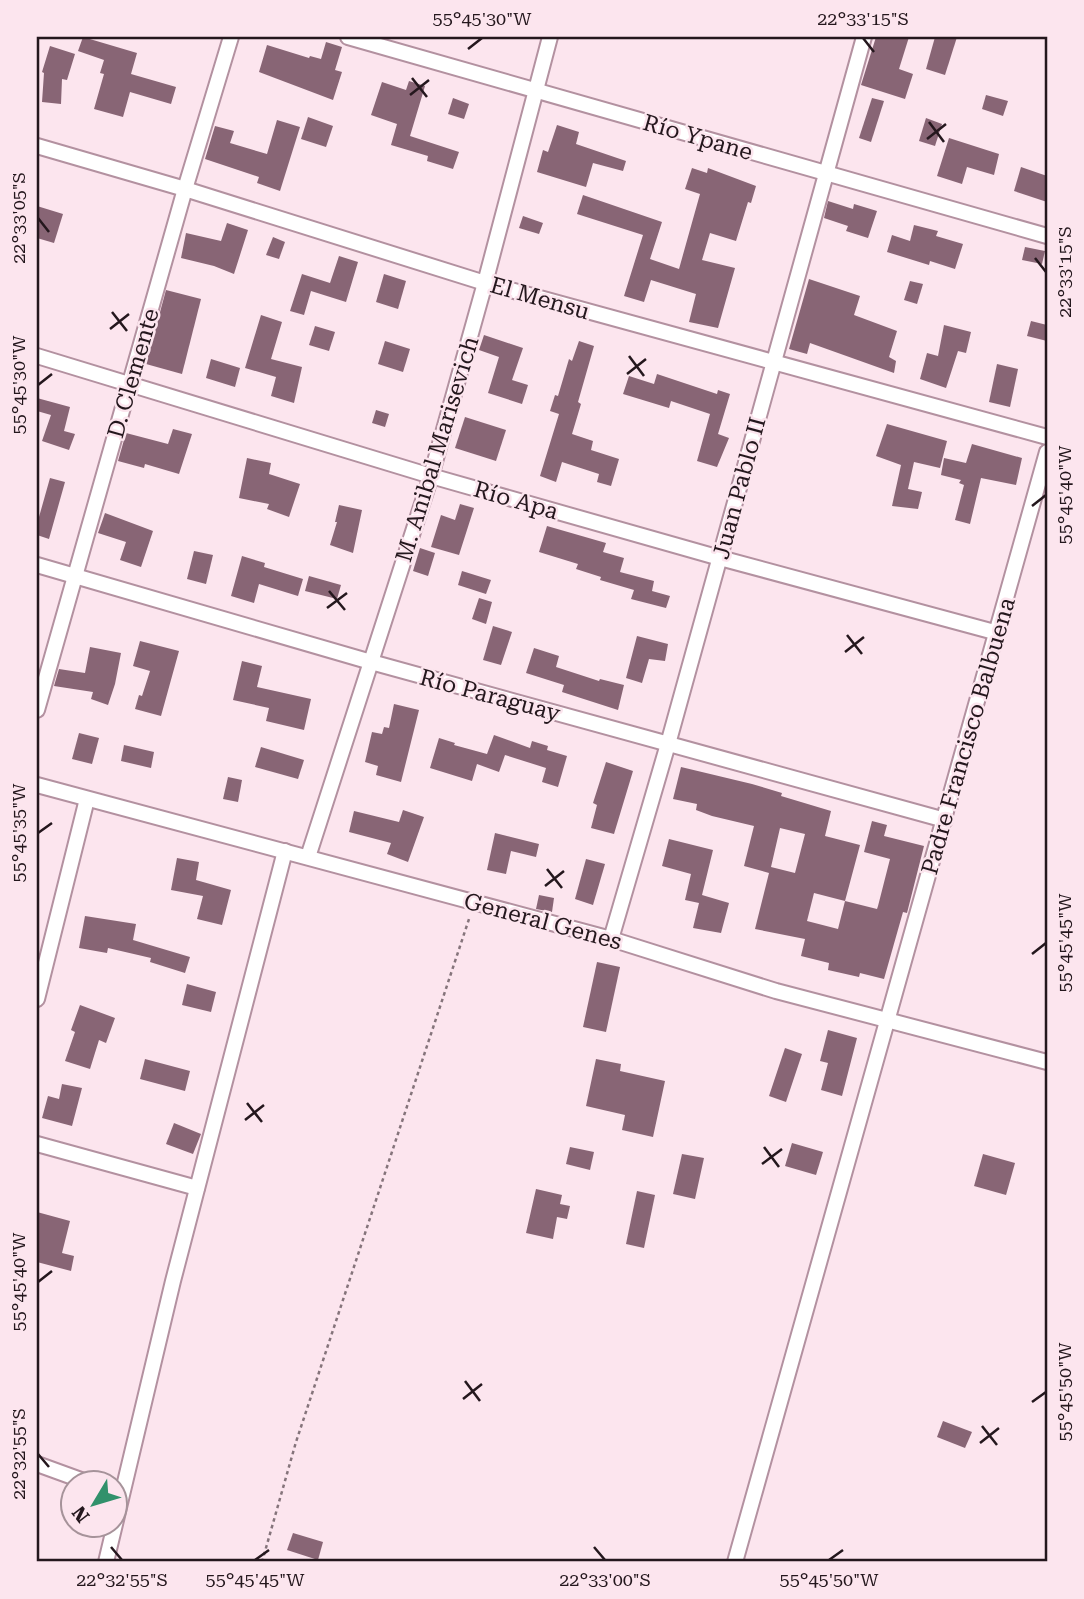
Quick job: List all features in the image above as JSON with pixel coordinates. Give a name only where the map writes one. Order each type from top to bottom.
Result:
[{"type":"street","name":"D. Clemente","points":[[37,710],[231,37]]},
{"type":"street","name":"Río Ypane","points":[[348,37],[1047,236]]},
{"type":"street","name":"M. Anibal Marisevich","points":[[308,857],[431,476],[550,37]]},
{"type":"street","name":"Juan Pablo II","points":[[611,939],[668,744],[864,37]]},
{"type":"street","name":"El Mensu","points":[[37,146],[185,189],[485,283],[1047,437]]},
{"type":"street","name":"Río Apa","points":[[37,356],[431,476],[998,634]]},
{"type":"street","name":"Padre Francisco Balbuena","points":[[735,1562],[1047,452]]},
{"type":"street","name":"Río Paraguay","points":[[37,565],[371,662],[944,820]]},
{"type":"street","name":"General Genes","points":[[37,785],[611,939],[776,991],[1047,1062]]},
{"type":"street","points":[[37,999],[87,799]]},
{"type":"street","points":[[126,1470],[285,851]]},
{"type":"street","points":[[37,1144],[197,1188]]},
{"type":"street","points":[[37,1464],[60,1472]]},
{"type":"street","points":[[106,1562],[110,1540]]},
{"type":"path","points":[[262,1562],[296,1442],[475,902]]},
{"type":"building","points":[[83,37],[137,53],[131,74],[176,87],[171,104],[130,92],[123,117],[94,109],[104,74],[100,73],[104,60],[78,51]]},
{"type":"building","points":[[876,37],[909,37],[899,69],[913,74],[905,99],[861,85]]},
{"type":"building","points":[[935,37],[957,37],[945,75],[926,69]]},
{"type":"building","points":[[326,42],[342,47],[335,70],[342,72],[333,100],[259,72],[267,45],[321,59]]},
{"type":"building","points":[[50,46],[75,54],[67,80],[62,79],[61,104],[42,102],[42,72]]},
{"type":"building","points":[[409,81],[425,86],[410,136],[459,152],[453,169],[427,161],[428,156],[391,145],[397,124],[371,115],[382,82],[406,90]]},
{"type":"building","points":[[986,95],[1008,101],[1003,116],[982,109]]},
{"type":"building","points":[[453,98],[469,104],[464,119],[448,114]]},
{"type":"building","points":[[872,98],[884,101],[871,142],[859,138]]},
{"type":"building","points":[[308,117],[333,126],[326,147],[301,139]]},
{"type":"building","points":[[926,118],[942,124],[935,146],[919,141]]},
{"type":"building","points":[[277,120],[300,127],[280,191],[257,183],[259,177],[205,159],[215,126],[234,131],[230,143],[267,154]]},
{"type":"building","points":[[557,125],[579,132],[576,144],[626,161],[623,171],[593,163],[586,187],[537,172],[543,150],[548,152]]},
{"type":"building","points":[[949,138],[999,154],[994,175],[967,167],[962,184],[937,176]]},
{"type":"building","points":[[1021,167],[1047,176],[1047,202],[1014,191]]},
{"type":"building","points":[[692,168],[707,173],[708,168],[756,186],[736,241],[710,233],[702,260],[735,268],[718,328],[689,322],[696,294],[651,280],[644,302],[624,296],[643,235],[577,214],[583,195],[662,222],[650,259],[679,269],[700,194],[685,189]]},
{"type":"building","points":[[828,201],[853,209],[854,204],[877,211],[868,238],[846,231],[848,226],[824,218]]},
{"type":"building","points":[[37,206],[63,214],[54,243],[37,238]]},
{"type":"building","points":[[523,216],[543,223],[539,234],[519,228]]},
{"type":"building","points":[[227,223],[248,230],[234,274],[181,258],[186,233],[221,241]]},
{"type":"building","points":[[914,225],[938,231],[936,236],[963,244],[955,269],[930,261],[929,265],[887,252],[892,235],[910,241]]},
{"type":"building","points":[[273,237],[285,242],[279,259],[266,255]]},
{"type":"building","points":[[1025,247],[1045,251],[1042,264],[1022,260]]},
{"type":"building","points":[[339,256],[358,262],[346,302],[311,291],[304,315],[290,311],[302,274],[330,283]]},
{"type":"building","points":[[384,274],[406,281],[398,309],[376,302]]},
{"type":"building","points":[[809,279],[860,296],[854,315],[897,331],[889,357],[896,361],[894,373],[810,343],[807,354],[789,349]]},
{"type":"building","points":[[910,281],[923,284],[917,304],[904,300]]},
{"type":"building","points":[[166,290],[201,299],[182,374],[146,364]]},
{"type":"building","points":[[261,315],[282,322],[271,359],[302,367],[294,403],[271,396],[276,377],[245,368]]},
{"type":"building","points":[[1031,321],[1047,325],[1047,341],[1027,336]]},
{"type":"building","points":[[944,325],[971,332],[966,353],[958,351],[946,388],[920,379],[927,353],[938,356]]},
{"type":"building","points":[[315,326],[335,332],[329,351],[309,345]]},
{"type":"building","points":[[484,335],[523,348],[512,380],[528,385],[522,404],[488,393],[499,357],[479,350]]},
{"type":"building","points":[[385,341],[410,349],[403,372],[378,364]]},
{"type":"building","points":[[579,341],[594,346],[572,434],[593,441],[591,450],[619,459],[611,486],[597,482],[599,474],[562,462],[556,482],[540,476],[559,414],[550,411],[555,395],[558,396],[569,359],[572,361]]},
{"type":"building","points":[[211,359],[240,368],[235,387],[206,378]]},
{"type":"building","points":[[997,364],[1018,369],[1010,407],[989,402]]},
{"type":"building","points":[[657,374],[717,394],[718,390],[730,394],[718,434],[729,438],[717,467],[697,461],[710,414],[671,401],[669,408],[623,394],[629,376],[654,384]]},
{"type":"building","points":[[37,398],[70,407],[64,431],[75,434],[69,450],[42,441],[51,415],[37,411]]},
{"type":"building","points":[[376,410],[389,414],[385,427],[372,423]]},
{"type":"building","points":[[465,417],[506,430],[496,461],[455,448]]},
{"type":"building","points":[[887,424],[947,441],[940,468],[914,462],[908,489],[922,492],[918,509],[892,506],[901,465],[876,456]]},
{"type":"building","points":[[173,429],[192,434],[179,474],[145,464],[144,468],[118,461],[126,433],[168,444]]},
{"type":"building","points":[[972,444],[1022,458],[1016,485],[981,478],[970,524],[955,520],[964,485],[959,483],[961,480],[941,475],[944,458],[966,463]]},
{"type":"building","points":[[247,458],[271,463],[269,474],[300,484],[289,517],[267,509],[269,504],[239,498]]},
{"type":"building","points":[[50,478],[65,482],[49,539],[37,535],[37,516],[39,517]]},
{"type":"building","points":[[460,504],[474,508],[459,555],[431,547],[441,515],[455,520]]},
{"type":"building","points":[[339,505],[362,510],[353,553],[330,545]]},
{"type":"building","points":[[105,513],[153,531],[141,567],[120,560],[126,542],[98,533]]},
{"type":"building","points":[[547,526],[606,543],[603,552],[624,558],[620,572],[654,581],[652,591],[670,596],[666,608],[631,599],[634,590],[600,580],[601,577],[576,569],[578,564],[539,552]]},
{"type":"building","points":[[420,548],[435,553],[428,576],[413,571]]},
{"type":"building","points":[[194,551],[213,555],[206,584],[187,579]]},
{"type":"building","points":[[242,556],[265,563],[264,567],[303,579],[298,596],[259,584],[254,603],[231,596]]},
{"type":"building","points":[[462,571],[491,580],[486,594],[458,585]]},
{"type":"building","points":[[309,576],[341,585],[337,599],[305,591]]},
{"type":"building","points":[[479,598],[492,602],[486,624],[472,619]]},
{"type":"building","points":[[493,626],[512,632],[501,665],[483,660]]},
{"type":"building","points":[[637,636],[668,644],[665,661],[649,659],[642,683],[626,678]]},
{"type":"building","points":[[140,641],[179,651],[161,716],[135,709],[150,671],[133,666]]},
{"type":"building","points":[[90,647],[121,653],[108,705],[91,699],[93,692],[54,686],[59,669],[85,673]]},
{"type":"building","points":[[534,648],[559,656],[556,667],[599,681],[600,679],[624,685],[618,710],[562,692],[564,685],[526,673]]},
{"type":"building","points":[[242,661],[262,666],[257,687],[311,699],[304,730],[266,721],[269,708],[233,700]]},
{"type":"building","points":[[394,704],[419,710],[401,782],[376,775],[378,766],[365,762],[372,732],[382,734],[384,727],[389,728]]},
{"type":"building","points":[[79,733],[99,738],[92,764],[72,759]]},
{"type":"building","points":[[494,735],[530,748],[532,741],[548,746],[547,750],[567,756],[558,787],[542,782],[546,768],[505,755],[499,772],[477,764],[472,781],[430,768],[439,738],[487,754]]},
{"type":"building","points":[[124,745],[154,752],[151,768],[121,761]]},
{"type":"building","points":[[261,747],[304,760],[298,779],[255,767]]},
{"type":"building","points":[[606,762],[633,771],[614,834],[591,828],[597,805],[593,803]]},
{"type":"building","points":[[681,767],[752,784],[831,811],[825,836],[860,845],[845,901],[877,909],[890,859],[864,852],[872,821],[887,825],[884,836],[924,846],[907,913],[903,912],[884,979],[860,973],[859,977],[828,970],[829,963],[801,956],[805,939],[755,929],[769,873],[744,866],[754,826],[712,816],[696,810],[697,804],[673,799]],"holes":[[[780,828],[805,834],[795,873],[771,867]],[[814,893],[845,901],[838,929],[807,921]]]},
{"type":"building","points":[[228,777],[242,780],[238,802],[223,799]]},
{"type":"building","points":[[403,810],[424,817],[408,862],[387,854],[391,843],[349,832],[354,811],[399,822]]},
{"type":"building","points":[[495,833],[539,844],[536,857],[511,851],[506,874],[487,870]]},
{"type":"building","points":[[669,839],[713,850],[702,895],[729,903],[721,933],[693,928],[699,903],[685,900],[691,874],[662,866]]},
{"type":"building","points":[[177,858],[199,862],[196,880],[231,890],[222,925],[197,919],[203,896],[171,890]]},
{"type":"building","points":[[586,859],[605,864],[593,905],[575,899]]},
{"type":"building","points":[[539,895],[554,898],[552,912],[536,909]]},
{"type":"building","points":[[85,916],[136,924],[133,940],[190,957],[185,973],[150,962],[151,958],[108,948],[107,953],[79,948]]},
{"type":"building","points":[[597,962],[620,967],[606,1032],[583,1027]]},
{"type":"building","points":[[187,984],[216,992],[211,1012],[182,1005]]},
{"type":"building","points":[[80,1005],[115,1018],[106,1043],[99,1040],[90,1069],[65,1061],[75,1032],[71,1030]]},
{"type":"building","points":[[828,1030],[857,1038],[842,1096],[821,1090],[828,1063],[820,1061]]},
{"type":"building","points":[[785,1048],[802,1054],[786,1102],[769,1096]]},
{"type":"building","points":[[145,1059],[190,1071],[185,1091],[140,1079]]},
{"type":"building","points":[[596,1059],[621,1064],[620,1071],[665,1081],[653,1137],[622,1130],[625,1115],[586,1106]]},
{"type":"building","points":[[62,1084],[82,1088],[72,1126],[42,1118],[48,1096],[59,1099]]},
{"type":"building","points":[[174,1123],[201,1134],[193,1154],[166,1144]]},
{"type":"building","points":[[792,1143],[823,1152],[816,1175],[785,1166]]},
{"type":"building","points":[[570,1147],[594,1152],[590,1170],[566,1164]]},
{"type":"building","points":[[682,1154],[704,1158],[695,1199],[673,1194]]},
{"type":"building","points":[[983,1154],[1015,1163],[1006,1195],[974,1186]]},
{"type":"building","points":[[536,1189],[562,1195],[560,1204],[570,1206],[567,1219],[557,1217],[553,1239],[526,1233]]},
{"type":"building","points":[[637,1191],[655,1195],[644,1248],[626,1244]]},
{"type":"building","points":[[37,1212],[70,1221],[62,1253],[74,1256],[71,1271],[37,1262]]},
{"type":"building","points":[[943,1421],[972,1432],[965,1448],[937,1437]]},
{"type":"building","points":[[293,1533],[323,1542],[318,1560],[287,1550]]}]
